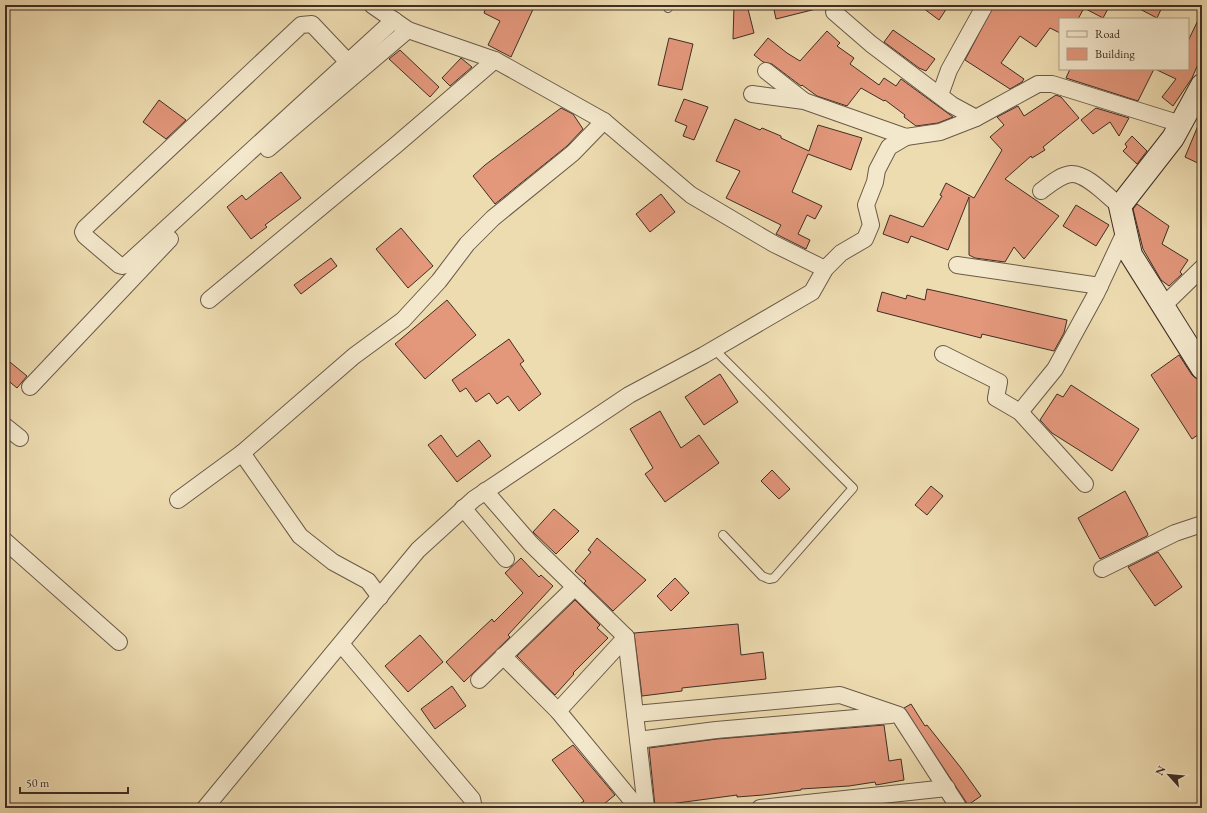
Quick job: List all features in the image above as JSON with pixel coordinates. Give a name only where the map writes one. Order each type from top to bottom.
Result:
[{"type":"street","points":[[372,5],[408,30],[494,60],[604,121],[691,195],[774,244],[826,269]]},
{"type":"street","points":[[940,95],[949,70],[985,5]]},
{"type":"street","points":[[834,12],[871,44],[952,105],[976,118]]},
{"type":"street","points":[[348,62],[312,24],[301,25],[85,228],[83,232],[85,236],[119,265],[126,265],[394,20]]},
{"type":"street","points":[[30,387],[172,237],[233,179],[408,30]]},
{"type":"street","points":[[209,300],[396,145],[494,60]]},
{"type":"street","points":[[766,71],[804,101]]},
{"type":"street","points":[[205,808],[418,550],[463,508],[485,491],[629,395],[714,349],[812,292],[826,269],[841,253],[865,239],[870,225],[866,205],[875,182],[877,170],[889,147],[906,137],[940,132],[976,118],[1038,84],[1052,84],[1181,124]]},
{"type":"street","points":[[1120,206],[1173,138],[1202,85]]},
{"type":"street","points":[[752,94],[804,101],[906,137]]},
{"type":"street","points":[[178,500],[242,454],[354,356],[403,320],[438,281],[466,244],[493,218],[573,153],[604,121]]},
{"type":"street","points":[[1041,191],[1056,180],[1071,174],[1085,177],[1120,206],[1131,255],[1202,368]]},
{"type":"street","points":[[1020,412],[1055,369],[1100,286],[1125,232]]},
{"type":"street","points":[[957,265],[1100,286]]},
{"type":"street","points":[[1163,306],[1202,268]]},
{"type":"street","points":[[943,354],[999,382],[996,398],[1020,412],[1085,484]]},
{"type":"street","points":[[5,426],[20,438]]},
{"type":"street","points":[[242,454],[300,536],[333,562],[368,581],[380,597]]},
{"type":"street","points":[[485,491],[531,544],[626,637],[646,808]]},
{"type":"street","points":[[463,508],[506,559]]},
{"type":"street","points":[[1102,569],[1175,533],[1202,524]]},
{"type":"street","points":[[5,541],[119,642]]},
{"type":"street","points":[[479,680],[575,587]]},
{"type":"street","points":[[558,711],[626,637]]},
{"type":"street","points":[[341,644],[469,805]]},
{"type":"street","points":[[503,656],[558,711],[638,808]]},
{"type":"street","points":[[635,714],[840,694],[899,715],[959,808]]},
{"type":"street","points":[[638,740],[716,730],[899,715]]},
{"type":"street","points":[[760,808],[947,788]]},
{"type":"lane","points":[[714,349],[853,488],[774,578],[769,579],[762,576],[723,535]]},
{"type":"building","points":[[487,5],[535,5],[511,57],[488,45],[500,21],[484,13]]},
{"type":"building","points":[[734,5],[747,5],[754,33],[733,39]]},
{"type":"building","points":[[773,5],[816,5],[816,9],[776,19]]},
{"type":"building","points":[[919,5],[949,5],[939,20]]},
{"type":"building","points":[[994,5],[1110,5],[1103,18],[1084,8],[1079,18],[1059,18],[1059,32],[1050,28],[1036,47],[1020,36],[1001,63],[1024,79],[1022,82],[1010,89],[965,60]]},
{"type":"building","points":[[1132,5],[1163,5],[1157,18]]},
{"type":"building","points":[[1202,12],[1202,55],[1192,78],[1173,106],[1162,97],[1176,79],[1157,70],[1189,70],[1189,39]]},
{"type":"building","points":[[893,30],[935,59],[926,71],[919,68],[884,42]]},
{"type":"building","points":[[827,31],[840,43],[837,46],[854,58],[850,64],[879,85],[884,78],[896,86],[901,79],[953,117],[938,123],[916,126],[904,117],[905,115],[885,100],[884,101],[861,88],[847,106],[817,96],[772,64],[763,62],[754,55],[768,38],[800,61]]},
{"type":"building","points":[[669,38],[693,44],[682,90],[658,85]]},
{"type":"building","points":[[400,50],[439,87],[430,97],[389,59]]},
{"type":"building","points":[[461,58],[472,67],[450,86],[442,78]]},
{"type":"building","points":[[1070,70],[1154,70],[1138,101],[1066,78]]},
{"type":"building","points":[[1056,95],[1061,97],[1079,118],[1043,147],[1045,150],[1032,158],[1031,156],[1005,179],[1059,216],[1024,259],[1014,247],[1005,262],[975,258],[969,255],[969,197],[948,250],[911,236],[908,243],[883,234],[890,215],[923,227],[942,196],[940,195],[946,183],[974,198],[1002,150],[990,137],[1004,125],[997,117],[1018,106],[1024,116]]},
{"type":"building","points":[[684,99],[708,107],[694,140],[683,136],[687,126],[675,121]]},
{"type":"building","points":[[159,100],[186,120],[166,139],[143,122]]},
{"type":"building","points":[[561,108],[573,114],[583,129],[567,146],[495,204],[473,176],[485,165]]},
{"type":"building","points":[[1096,108],[1129,118],[1119,136],[1110,122],[1093,134],[1081,120]]},
{"type":"building","points":[[1202,116],[1202,165],[1185,157]]},
{"type":"building","points":[[735,119],[760,130],[762,128],[781,136],[781,138],[809,151],[818,125],[862,138],[851,170],[808,154],[792,192],[822,206],[815,219],[807,215],[798,234],[810,240],[806,249],[776,234],[781,225],[726,198],[740,171],[716,161]]},
{"type":"building","points":[[1132,136],[1147,151],[1137,164],[1123,151],[1127,147],[1125,144]]},
{"type":"building","points":[[281,172],[301,198],[265,225],[267,227],[251,239],[227,207],[242,195],[246,200]]},
{"type":"building","points":[[661,194],[675,212],[650,232],[636,214]]},
{"type":"building","points":[[1137,204],[1169,226],[1162,244],[1188,260],[1180,272],[1182,274],[1169,286],[1161,280],[1143,249],[1133,209]]},
{"type":"building","points":[[1076,205],[1109,225],[1096,246],[1063,226]]},
{"type":"building","points":[[401,228],[433,266],[408,288],[376,249]]},
{"type":"building","points":[[331,258],[337,266],[301,294],[294,285]]},
{"type":"building","points":[[927,289],[1067,320],[1064,333],[1054,351],[982,334],[981,338],[877,311],[882,292],[906,299],[907,295],[925,300]]},
{"type":"building","points":[[447,300],[476,335],[425,379],[395,344]]},
{"type":"building","points":[[509,339],[524,361],[520,364],[541,394],[519,411],[508,396],[497,404],[489,393],[476,402],[466,388],[460,392],[452,380]]},
{"type":"building","points":[[1179,355],[1192,375],[1197,379],[1202,380],[1202,432],[1192,439],[1151,375]]},
{"type":"building","points":[[5,358],[27,376],[17,388],[5,378]]},
{"type":"building","points":[[720,374],[738,402],[704,425],[685,397]]},
{"type":"building","points":[[1071,385],[1139,429],[1112,471],[1052,433],[1040,420],[1057,394],[1063,397]]},
{"type":"building","points":[[660,411],[681,448],[699,435],[719,463],[665,502],[645,474],[653,468],[630,429]]},
{"type":"building","points":[[441,435],[457,457],[479,440],[491,456],[457,482],[428,445]]},
{"type":"building","points":[[772,470],[790,489],[779,499],[761,481]]},
{"type":"building","points":[[931,486],[943,496],[927,515],[915,505]]},
{"type":"building","points":[[1125,491],[1148,534],[1147,536],[1100,559],[1078,518]]},
{"type":"building","points":[[554,509],[579,531],[556,554],[533,532]]},
{"type":"building","points":[[597,538],[646,580],[613,611],[584,583],[586,581],[575,571],[591,552],[588,550]]},
{"type":"building","points":[[1158,552],[1182,587],[1155,606],[1128,567]]},
{"type":"building","points":[[521,558],[539,577],[541,575],[553,586],[508,635],[510,637],[464,682],[446,662],[492,619],[494,622],[523,593],[505,573]]},
{"type":"building","points":[[675,578],[689,593],[671,611],[657,596]]},
{"type":"building","points":[[575,600],[600,625],[597,628],[608,638],[573,673],[574,674],[555,695],[517,656]]},
{"type":"building","points":[[738,624],[741,655],[763,652],[766,679],[682,688],[682,691],[642,696],[634,633]]},
{"type":"building","points":[[420,635],[443,662],[408,692],[385,666]]},
{"type":"building","points":[[452,686],[466,706],[435,729],[421,709]]},
{"type":"building","points":[[911,704],[925,726],[927,725],[981,796],[968,805],[904,708]]},
{"type":"building","points":[[884,725],[889,761],[901,759],[904,780],[876,785],[875,782],[849,786],[801,789],[763,795],[737,797],[737,795],[655,806],[649,748],[717,739]]},
{"type":"building","points":[[573,745],[615,795],[599,808],[574,808],[584,801],[552,760]]}]
